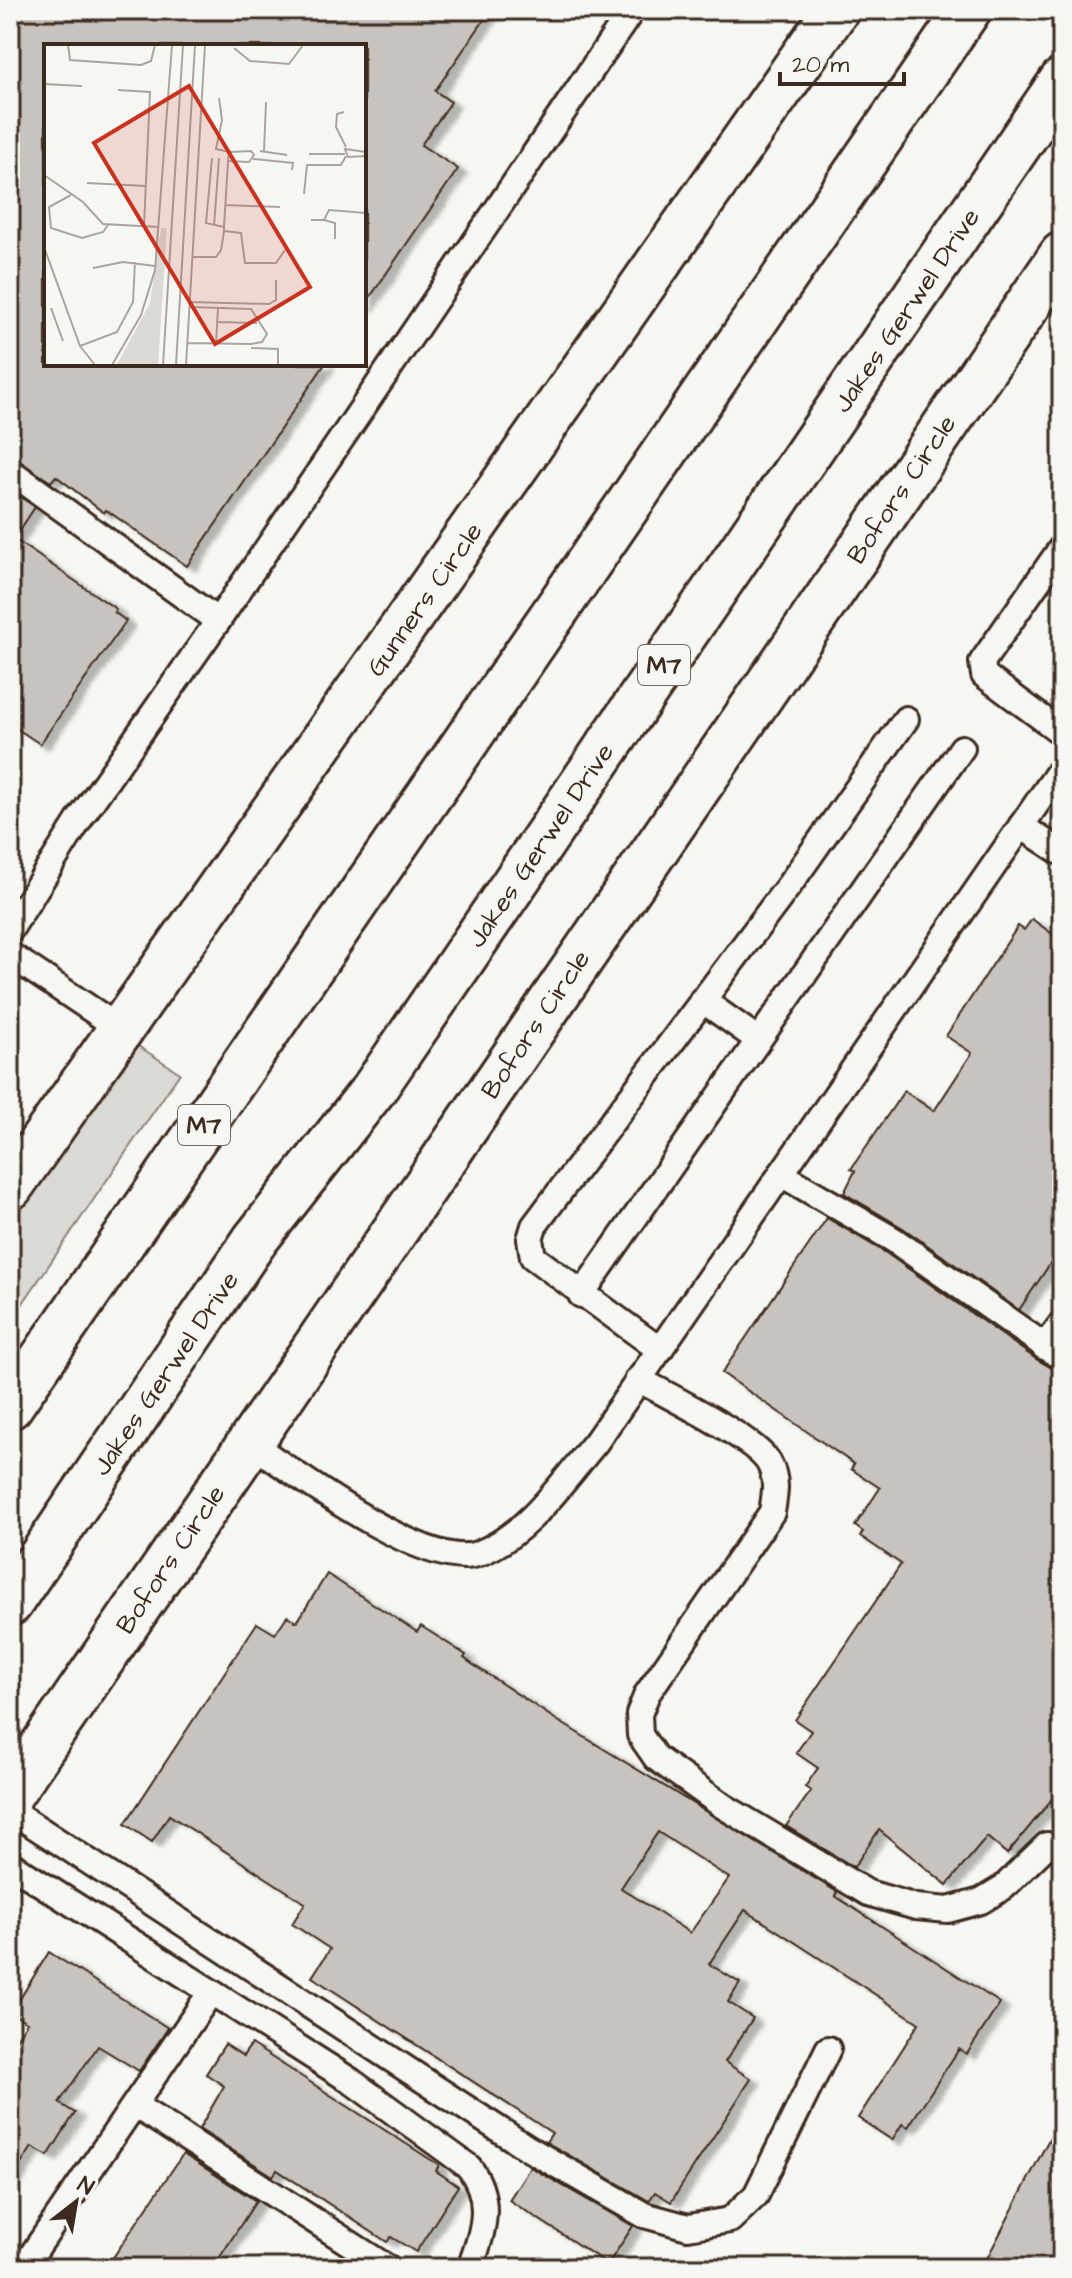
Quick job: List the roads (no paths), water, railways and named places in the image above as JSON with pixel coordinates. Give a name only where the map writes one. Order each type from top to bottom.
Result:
[{"type":"main road","name":"Gunners Circle","points":[[10,1187],[836,10]]},
{"type":"main road","name":"M7","points":[[10,1406],[968,10]]},
{"type":"main road","name":"Jakes Gerwel Drive","points":[[10,1603],[255,1240],[374,1089],[1062,81]]},
{"type":"main road","name":"Bofors Circle","points":[[10,1794],[1062,255]]},
{"type":"lane","points":[[10,930],[81,817],[218,621],[632,10]]},
{"type":"lane","points":[[10,471],[218,621]]},
{"type":"lane","points":[[1062,547],[982,662],[984,675],[1062,733]]},
{"type":"lane","points":[[660,1350],[533,1257],[530,1239],[534,1226],[790,884],[906,719]]},
{"type":"lane","points":[[581,1295],[962,748]]},
{"type":"lane","points":[[249,1442],[339,1504],[402,1538],[441,1554],[473,1556],[496,1545],[552,1494],[596,1442],[1062,767]]},
{"type":"lane","points":[[1021,826],[1062,853]]},
{"type":"lane","points":[[10,955],[122,1030]]},
{"type":"lane","points":[[702,1000],[757,1039]]},
{"type":"lane","points":[[781,1174],[894,1240],[1053,1353],[1062,1323]]},
{"type":"lane","points":[[638,1379],[725,1428],[768,1461],[777,1485],[772,1512],[647,1694],[639,1714],[640,1735],[656,1758],[723,1806],[868,1893],[916,1907],[948,1910],[981,1901],[1004,1887],[1047,1845]]},
{"type":"lane","points":[[10,1810],[529,2149],[644,2215],[688,2227],[730,2220],[756,2195],[828,2049]]},
{"type":"lane","points":[[10,1864],[351,2081],[469,2167],[481,2183],[486,2206],[470,2268]]},
{"type":"lane","points":[[23,2268],[211,1992]]},
{"type":"lane","points":[[136,2106],[388,2268]]}]
